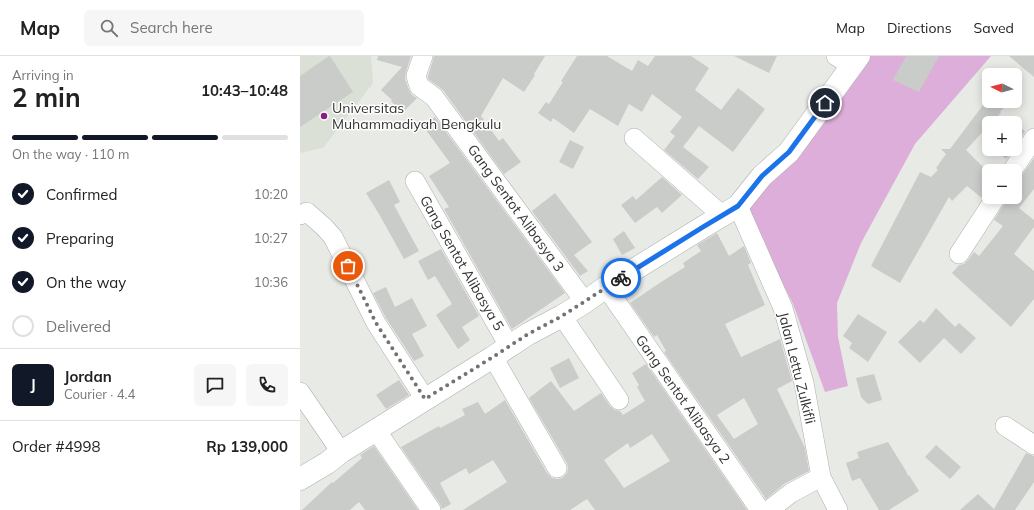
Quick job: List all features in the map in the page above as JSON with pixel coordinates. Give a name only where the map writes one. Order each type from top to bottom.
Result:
[{"type":"street","name":"Gang Sentot Alibasya 3","points":[[423,56],[416,76],[419,86],[434,97],[585,302]]},
{"type":"street","points":[[301,477],[327,463],[341,452],[528,334],[585,302],[606,287],[730,211],[762,176],[789,152],[849,59]]},
{"type":"street","points":[[634,138],[730,211]]},
{"type":"street","points":[[1017,164],[1034,138]]},
{"type":"street","name":"Gang Sentot Alibasya 5","points":[[415,181],[501,351],[557,468]]},
{"type":"street","points":[[959,254],[991,204]]},
{"type":"street","name":"Jalan Lettu Zulkifli","points":[[730,211],[783,308],[804,383],[821,477],[838,510]]},
{"type":"street","points":[[304,214],[324,227],[334,237],[376,323],[425,399]]},
{"type":"street","name":"Gang Sentot Alibasya 2","points":[[606,287],[760,510]]},
{"type":"street","points":[[562,316],[619,400]]},
{"type":"street","points":[[300,392],[341,452]]},
{"type":"street","points":[[1004,426],[1034,445]]},
{"type":"street","points":[[376,430],[431,510]]},
{"type":"street","points":[[769,510],[791,494],[821,477]]},
{"type":"shaded area","name":"Universitas Muhammadiyah Bengkulu","points":[[300,56],[371,56],[373,83],[323,148],[300,153]]},
{"type":"shaded area","points":[[865,56],[991,56],[915,144],[861,243],[837,303],[838,337],[848,386],[825,392],[793,304],[745,208]]},
{"type":"building","points":[[329,56],[353,92],[300,127],[300,76]]},
{"type":"building","points":[[378,56],[411,56],[405,79],[412,95],[417,98],[405,110],[399,110],[391,101],[392,100],[381,90],[402,67],[377,60]]},
{"type":"building","points":[[434,56],[545,56],[524,92],[503,78],[481,116],[499,141],[503,138],[521,162],[504,174],[443,90],[428,79]]},
{"type":"building","points":[[577,56],[607,56],[632,71],[638,60],[648,66],[655,56],[691,56],[709,68],[695,90],[721,110],[738,88],[765,109],[733,152],[699,126],[683,147],[709,167],[698,179],[664,150],[675,136],[670,132],[682,117],[652,94],[642,112],[629,104],[618,126],[590,109],[574,133],[553,118],[551,122],[538,113],[546,102],[549,104],[563,82],[561,81]]},
{"type":"building","points":[[734,56],[777,56],[769,73]]},
{"type":"building","points":[[906,56],[939,56],[919,92],[893,80]]},
{"type":"building","points":[[1009,56],[1034,56],[1034,77]]},
{"type":"building","points":[[982,106],[982,108],[1004,108],[998,116],[982,116],[982,133],[966,150],[982,166],[982,198],[967,186],[952,201],[949,197],[900,283],[871,266],[920,172],[931,177],[938,170],[936,168],[946,154],[941,149],[950,149]]},
{"type":"building","points":[[435,117],[565,293],[512,329],[444,209],[449,207],[429,176],[450,163],[423,126]]},
{"type":"building","points":[[1022,129],[1025,131],[1022,136]]},
{"type":"building","points":[[570,140],[584,147],[573,169],[559,162]]},
{"type":"building","points":[[1034,158],[1034,189],[1019,208],[1034,220],[1034,227],[1014,254],[1034,271],[1034,299],[1011,327],[952,273],[959,265],[964,264],[974,252],[979,256],[1003,226],[994,220],[1004,204],[1022,204],[1022,175]]},
{"type":"building","points":[[662,177],[682,195],[662,213],[657,207],[635,223],[621,205],[633,196],[636,200]]},
{"type":"building","points":[[389,180],[400,202],[394,205],[419,251],[404,259],[366,193]]},
{"type":"building","points":[[555,193],[592,242],[574,255],[588,271],[580,276],[532,211]]},
{"type":"building","points":[[624,231],[635,248],[622,255],[613,239]]},
{"type":"building","points":[[717,233],[729,256],[744,246],[751,263],[748,265],[765,305],[725,324],[741,357],[780,339],[792,381],[777,389],[805,448],[809,471],[784,484],[766,499],[664,352],[666,351],[657,335],[654,337],[630,303],[685,267],[683,263],[701,251],[697,245]],"holes":[[[744,398],[758,424],[734,439],[717,415]]]},
{"type":"building","points":[[441,249],[479,316],[462,327],[470,340],[458,349],[436,315],[452,304],[435,276],[428,280],[418,261]]},
{"type":"building","points":[[386,287],[395,307],[412,298],[427,326],[412,334],[424,356],[414,361],[386,318],[373,293]]},
{"type":"building","points":[[936,308],[955,327],[959,323],[976,338],[961,354],[944,338],[920,363],[898,342],[920,320],[924,323]]},
{"type":"building","points":[[858,314],[887,332],[868,362],[849,348],[852,343],[843,336]]},
{"type":"building","points":[[569,358],[579,378],[560,388],[550,368]]},
{"type":"building","points":[[646,364],[747,510],[595,510],[587,499],[570,510],[463,510],[507,482],[493,460],[469,474],[466,468],[440,483],[451,504],[442,509],[401,447],[439,426],[440,428],[465,415],[462,409],[478,402],[485,414],[505,400],[547,473],[552,478],[562,478],[567,473],[567,463],[529,398],[551,381],[574,411],[601,393],[610,406],[615,410],[620,411],[623,415],[645,401],[637,387],[639,385],[632,373]],"holes":[[[652,434],[670,461],[624,488],[604,460],[628,443],[630,448]]]},
{"type":"building","points":[[874,374],[882,400],[868,404],[861,397],[856,378]]},
{"type":"building","points":[[399,380],[409,395],[386,409],[376,395]]},
{"type":"building","points":[[888,442],[908,476],[909,475],[919,491],[889,510],[879,510],[860,478],[852,481],[846,463],[859,458],[857,452]]},
{"type":"building","points":[[936,445],[961,467],[950,479],[925,457]]},
{"type":"building","points":[[374,446],[418,510],[365,510],[359,502],[350,510],[302,510],[332,482],[333,483],[362,458],[360,455]]},
{"type":"building","points":[[1026,453],[1034,456],[1034,482],[1015,510],[960,510],[978,494],[994,509]]},
{"type":"way so far","points":[[348,266],[376,323],[425,399],[528,334],[585,302],[621,278]]},
{"type":"place","name":"Universitas Muhammadiyah Bengkulu","points":[[324,116]]},
{"type":"route","points":[[621,278],[738,206],[762,176],[789,152],[825,103]]}]
